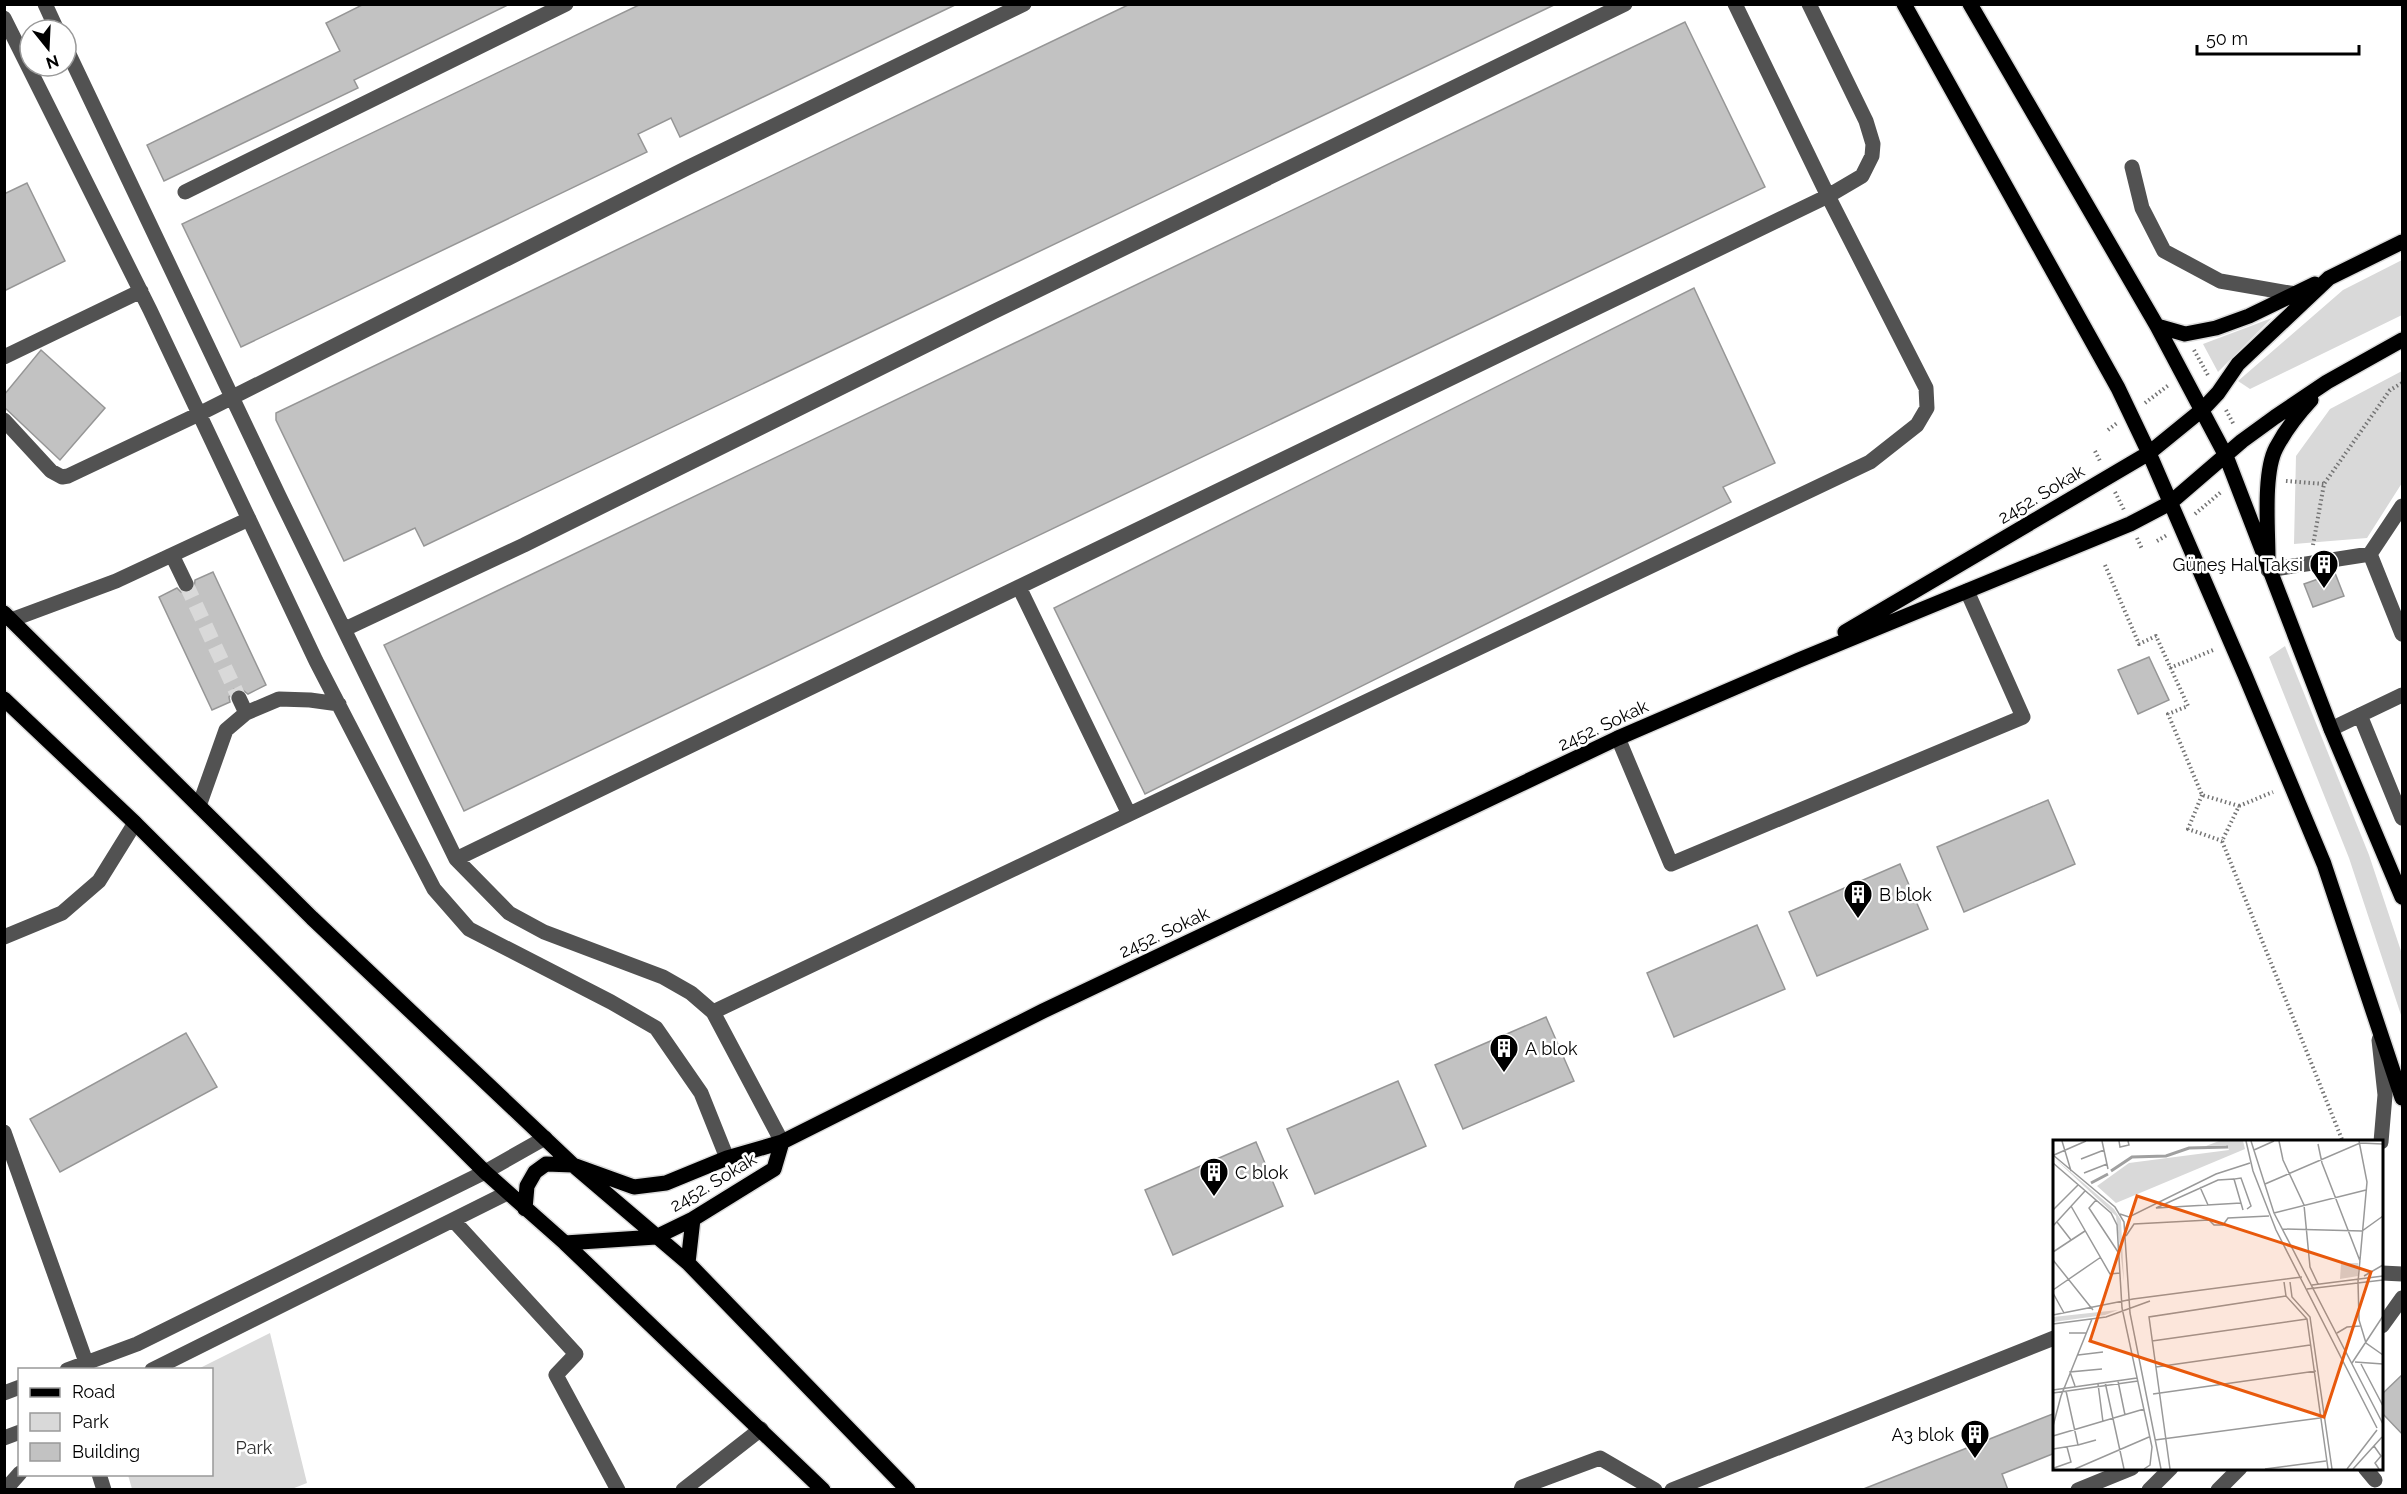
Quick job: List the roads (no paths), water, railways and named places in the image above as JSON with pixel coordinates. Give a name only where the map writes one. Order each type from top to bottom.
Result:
[{"type":"main road","points":[[1904,4],[2118,388],[2149,453],[2324,864],[2403,1098]]},
{"type":"main road","points":[[1970,4],[2157,326],[2226,456],[2331,729],[2403,897]]},
{"type":"main road","points":[[2157,326],[2185,334],[2216,328],[2249,316],[2403,242]]},
{"type":"main road","name":"2452. Sokak","points":[[1799,660],[2149,453],[2202,409],[2238,364],[2329,278]]},
{"type":"main road","points":[[2268,570],[2269,474],[2275,449],[2299,414],[2327,382],[2403,340]]},
{"type":"main road","name":"2452. Sokak","points":[[565,1243],[656,1237],[693,1219],[774,1169],[782,1143],[1043,1011],[1618,738],[1799,660],[2130,524],[2170,503],[2242,441],[2327,382]]},
{"type":"main road","points":[[8,616],[320,926],[573,1165],[688,1263],[909,1490]]},
{"type":"main road","points":[[4,699],[135,823],[485,1172],[565,1243],[761,1429],[809,1483],[823,1490]]},
{"type":"main road","points":[[525,1209],[527,1186],[535,1172],[546,1164],[573,1165],[634,1187],[666,1183],[727,1158],[782,1143]]},
{"type":"main road","points":[[688,1263],[693,1219]]},
{"type":"street","points":[[45,4],[51,18]]},
{"type":"street","points":[[185,192],[566,4]]},
{"type":"street","points":[[4,420],[51,471],[62,477],[68,476],[199,414],[676,173],[1024,4]]},
{"type":"street","points":[[345,629],[524,545],[991,313],[1625,4]]},
{"type":"street","points":[[713,1012],[1870,462],[1917,425],[1927,408],[1926,388],[1828,196],[1735,4]]},
{"type":"street","points":[[456,859],[1828,196],[1862,176],[1872,156],[1873,144],[1866,121],[1809,4]]},
{"type":"street","points":[[4,18],[141,291],[339,704],[434,889],[469,929],[611,1002],[656,1028],[701,1093],[727,1158]]},
{"type":"street","points":[[78,73],[456,859],[509,913],[544,932],[663,977],[691,993],[713,1012],[782,1143]]},
{"type":"street","points":[[2132,167],[2142,208],[2164,251],[2220,281],[2295,294]]},
{"type":"street","points":[[4,357],[141,291]]},
{"type":"street","points":[[2268,570],[2370,554],[2403,506]]},
{"type":"street","points":[[8,616],[116,581],[249,519]]},
{"type":"street","points":[[2370,554],[2403,634]]},
{"type":"street","points":[[172,555],[186,584]]},
{"type":"street","points":[[1019,587],[1129,814]]},
{"type":"street","points":[[1618,738],[1671,864],[2023,717],[1966,591]]},
{"type":"street","points":[[2331,729],[2403,695]]},
{"type":"street","points":[[239,698],[246,713]]},
{"type":"street","points":[[199,806],[226,730],[246,713],[279,699],[339,704]]},
{"type":"street","points":[[2360,715],[2403,818]]},
{"type":"street","points":[[4,937],[62,913],[99,881],[135,823]]},
{"type":"street","points":[[2377,1017],[2385,1095],[2381,1140]]},
{"type":"street","points":[[4,1132],[86,1366],[137,1344],[485,1172],[545,1138]]},
{"type":"street","points":[[156,1368],[507,1193]]},
{"type":"street","points":[[453,1220],[576,1354],[556,1375],[618,1490]]},
{"type":"street","points":[[2383,1272],[2403,1274]]},
{"type":"street","points":[[2383,1325],[2403,1298]]},
{"type":"street","points":[[1672,1490],[2053,1339]]},
{"type":"street","points":[[683,1490],[761,1429]]},
{"type":"street","points":[[1521,1490],[1522,1487],[1600,1458],[1655,1490]]},
{"type":"street","points":[[2078,1490],[2127,1470]]},
{"type":"street","points":[[2149,1490],[2169,1470]]},
{"type":"street","points":[[2218,1490],[2238,1470]]},
{"type":"street","points":[[5,1490],[18,1475]]},
{"type":"tunnel","points":[[186,584],[239,698]]},
{"type":"place","name":"Güneş Hal Taksi","points":[[2324,590]]},
{"type":"place","name":"B blok","points":[[1858,920]]},
{"type":"place","name":"A blok","points":[[1504,1074]]},
{"type":"place","name":"C blok","points":[[1214,1198]]},
{"type":"place","name":"A3 blok","points":[[1975,1460]]},
{"type":"park label","name":"Park","points":[[254,1447]]}]
